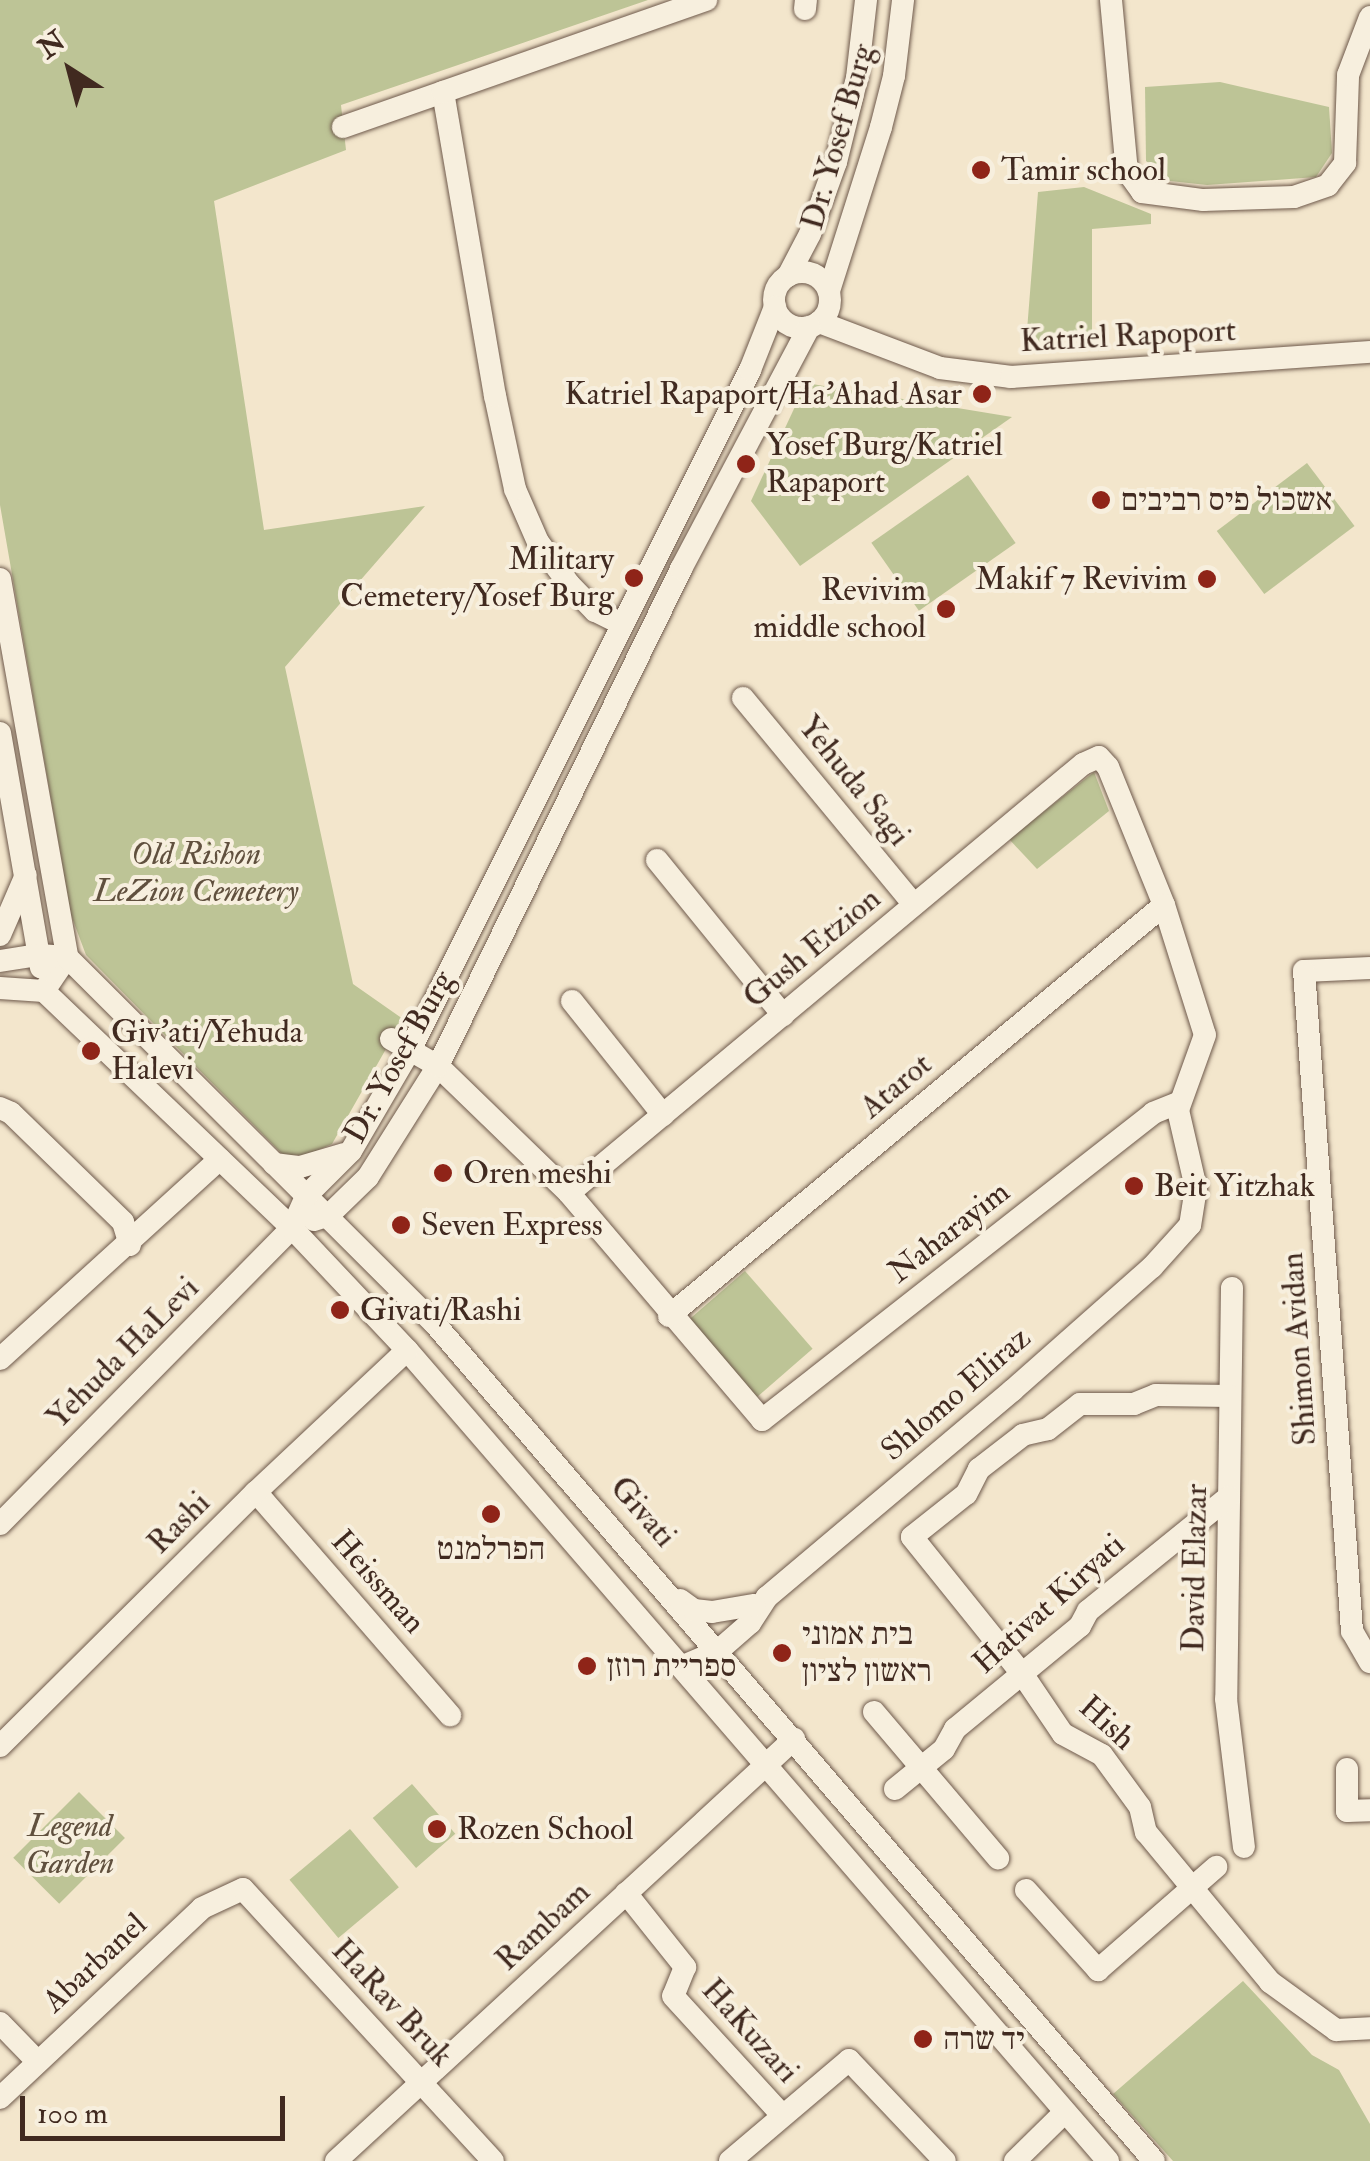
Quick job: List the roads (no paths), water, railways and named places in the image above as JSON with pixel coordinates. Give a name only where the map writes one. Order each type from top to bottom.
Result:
[{"type":"street","points":[[344,127],[706,0]]},
{"type":"street","name":"Dr. Yosef Burg","points":[[788,276],[810,234],[836,162],[857,78],[866,0]]},
{"type":"street","name":"Dr. Yosef Burg","points":[[830,296],[832,269],[869,172],[894,76],[903,0]]},
{"type":"street","points":[[1111,0],[1127,171],[1142,192],[1203,200],[1294,197],[1328,185],[1346,163],[1348,75],[1370,16]]},
{"type":"street","points":[[443,92],[494,396],[515,489],[538,542],[569,584],[595,611],[620,624]]},
{"type":"street","points":[[812,274],[830,296],[814,325],[792,326],[776,307],[776,289],[788,276],[812,274]]},
{"type":"street","name":"Katriel Rapoport","points":[[830,296],[894,348]]},
{"type":"street","name":"Dr. Yosef Burg","points":[[292,1228],[307,1195],[352,1151],[400,1044],[750,370],[776,307]]},
{"type":"street","name":"Dr. Yosef Burg","points":[[292,1228],[329,1216],[368,1177],[410,1116],[681,568],[814,325]]},
{"type":"street","name":"Katriel Rapoport","points":[[814,325],[894,348],[940,368],[1011,377],[1370,352]]},
{"type":"street","points":[[0,579],[67,958],[44,991]]},
{"type":"street","name":"Yehuda Sagi","points":[[743,698],[914,906]]},
{"type":"street","points":[[0,733],[44,991],[292,1228],[407,1350],[1108,2161]]},
{"type":"street","name":"Gush Etzion","points":[[569,1193],[1083,764],[1098,757],[1108,767],[1164,905]]},
{"type":"street","points":[[4,774],[32,765]]},
{"type":"street","points":[[657,860],[783,1014]]},
{"type":"street","points":[[0,935],[26,874]]},
{"type":"street","name":"Shlomo Eliraz","points":[[681,1667],[750,1623],[760,1601],[1013,1390],[1152,1266],[1190,1225],[1196,1188],[1180,1126],[1180,1102],[1205,1035],[1164,905]]},
{"type":"street","name":"Atarot","points":[[669,1316],[1164,905]]},
{"type":"street","points":[[0,961],[39,955],[67,958]]},
{"type":"street","name":"Givati","points":[[67,958],[435,1324],[673,1596],[1154,2161]]},
{"type":"street","name":"Shimon Avidan","points":[[1370,968],[1304,972],[1352,1631],[1370,1662]]},
{"type":"street","points":[[0,988],[44,991]]},
{"type":"street","points":[[572,1001],[663,1115]]},
{"type":"street","points":[[400,1044],[438,1066],[569,1193],[669,1316]]},
{"type":"street","points":[[410,1116],[436,1098],[472,1097]]},
{"type":"street","name":"Naharayim","points":[[669,1316],[762,1420],[1153,1112],[1180,1102]]},
{"type":"street","points":[[0,1108],[12,1112],[123,1222],[130,1245]]},
{"type":"street","points":[[274,1164],[300,1167],[352,1151]]},
{"type":"street","points":[[0,1360],[220,1159]]},
{"type":"street","name":"Yehuda HaLevi","points":[[0,1524],[292,1228]]},
{"type":"street","name":"David Elazar","points":[[1232,1288],[1226,1698],[1244,1847]]},
{"type":"street","name":"Rashi","points":[[0,1746],[256,1492],[407,1350]]},
{"type":"street","name":"Hish","points":[[1230,1396],[1156,1395],[1134,1404],[1080,1404],[1048,1430],[1024,1435],[979,1469],[966,1494],[912,1537],[1023,1675],[1063,1734],[1102,1755],[1140,1806],[1146,1832],[1270,1982],[1336,2030],[1370,2028]]},
{"type":"street","name":"Heissman","points":[[256,1492],[450,1715]]},
{"type":"street","name":"Hativat Kiryati","points":[[895,1788],[944,1749],[955,1729],[1023,1675],[1140,1565],[1174,1544],[1228,1497]]},
{"type":"street","points":[[673,1596],[694,1610],[712,1612],[760,1601]]},
{"type":"street","points":[[874,1712],[998,1858]]},
{"type":"street","name":"Rambam","points":[[336,2161],[794,1739]]},
{"type":"street","points":[[1347,1769],[1347,1812],[1370,1810]]},
{"type":"street","points":[[1026,1890],[1098,1970],[1216,1867]]},
{"type":"street","name":"Abarbanel","points":[[0,2098],[202,1908],[242,1889]]},
{"type":"street","name":"HaRav Bruk","points":[[242,1889],[488,2159]]},
{"type":"street","name":"HaKuzari","points":[[626,1893],[686,1967],[673,1996],[781,2114]]},
{"type":"street","points":[[0,2023],[37,2061]]},
{"type":"street","points":[[730,2161],[781,2114],[850,2060],[945,2161]]},
{"type":"street","points":[[1015,2161],[1064,2113]]},
{"type":"place","name":"Tamir school","points":[[981,170]]},
{"type":"place","name":"Katriel Rapaport/Ha'Ahad Asar","points":[[982,394]]},
{"type":"place","name":"Yosef Burg/Katriel Rapaport","points":[[746,464]]},
{"type":"place","name":"אשכול פיס רביבים","points":[[1101,500]]},
{"type":"place","name":"Military Cemetery/Yosef Burg","points":[[634,578]]},
{"type":"place","name":"Makif 7 Revivim","points":[[1207,579]]},
{"type":"place","name":"Revivim middle school","points":[[946,609]]},
{"type":"place","name":"Giv'ati/Yehuda Halevi","points":[[91,1051]]},
{"type":"place","name":"Oren meshi","points":[[443,1173]]},
{"type":"place","name":"Beit Yitzhak","points":[[1134,1186]]},
{"type":"place","name":"Seven Express","points":[[401,1225]]},
{"type":"place","name":"Givati/Rashi","points":[[340,1310]]},
{"type":"place","name":"הפרלמנט","points":[[491,1514]]},
{"type":"place","name":"בית אמוני ראשון לציון","points":[[782,1653]]},
{"type":"place","name":"ספריית רוזן","points":[[587,1666]]},
{"type":"place","name":"Rozen School","points":[[437,1829]]},
{"type":"place","name":"יד שרה","points":[[923,2039]]},
{"type":"park label","name":"Old Rishon LeZion Cemetery","points":[[196,874]]},
{"type":"park label","name":"Legend Garden","points":[[70,1846]]}]
